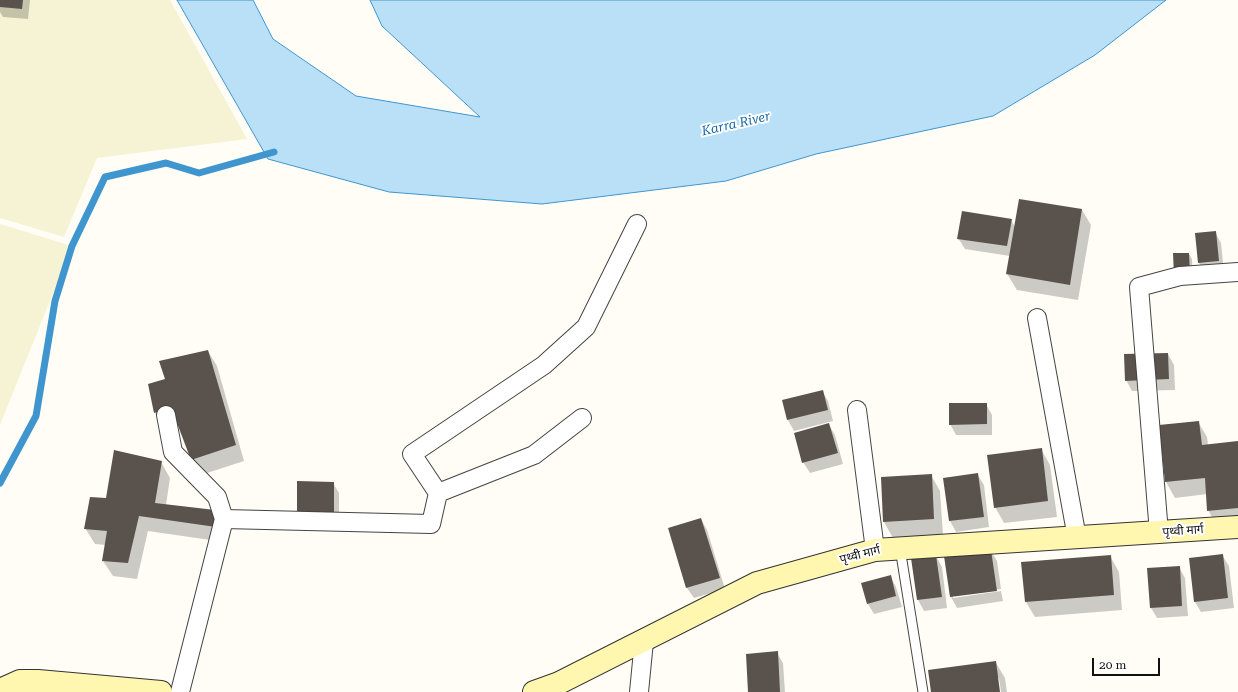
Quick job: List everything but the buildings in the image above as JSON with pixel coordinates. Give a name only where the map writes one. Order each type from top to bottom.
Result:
[{"type":"street","points":[[224,520],[431,524],[438,493],[412,454],[544,365],[586,327],[637,224]]},
{"type":"street","points":[[1159,533],[1139,287],[1180,276],[1238,272]]},
{"type":"street","points":[[1037,318],[1077,538]]},
{"type":"street","points":[[857,410],[876,550]]},
{"type":"street","points":[[166,415],[173,452],[217,497],[224,520],[180,692]]},
{"type":"street","points":[[438,493],[534,455],[582,418]]},
{"type":"street","name":"पृथ्वी मार्ग","points":[[534,692],[559,684],[757,583],[876,550],[1238,527]]},
{"type":"street","points":[[639,692],[644,641]]},
{"type":"street","points":[[0,690],[20,681],[38,681],[161,692]]},
{"type":"lane","points":[[900,548],[923,692]]},
{"type":"shaded area","points":[[0,0],[170,0],[247,139],[97,158],[64,237],[0,218]]},
{"type":"shaded area","points":[[0,224],[72,246],[0,425]]},
{"type":"water","name":"Karra River","points":[[177,0],[253,0],[273,39],[356,96],[480,117],[382,26],[370,0],[1166,0],[1095,55],[993,116],[816,154],[726,181],[542,204],[389,192],[268,159]]},
{"type":"waterway","points":[[0,483],[36,416],[55,301],[72,246],[105,177],[166,163],[199,173],[274,152]]}]
